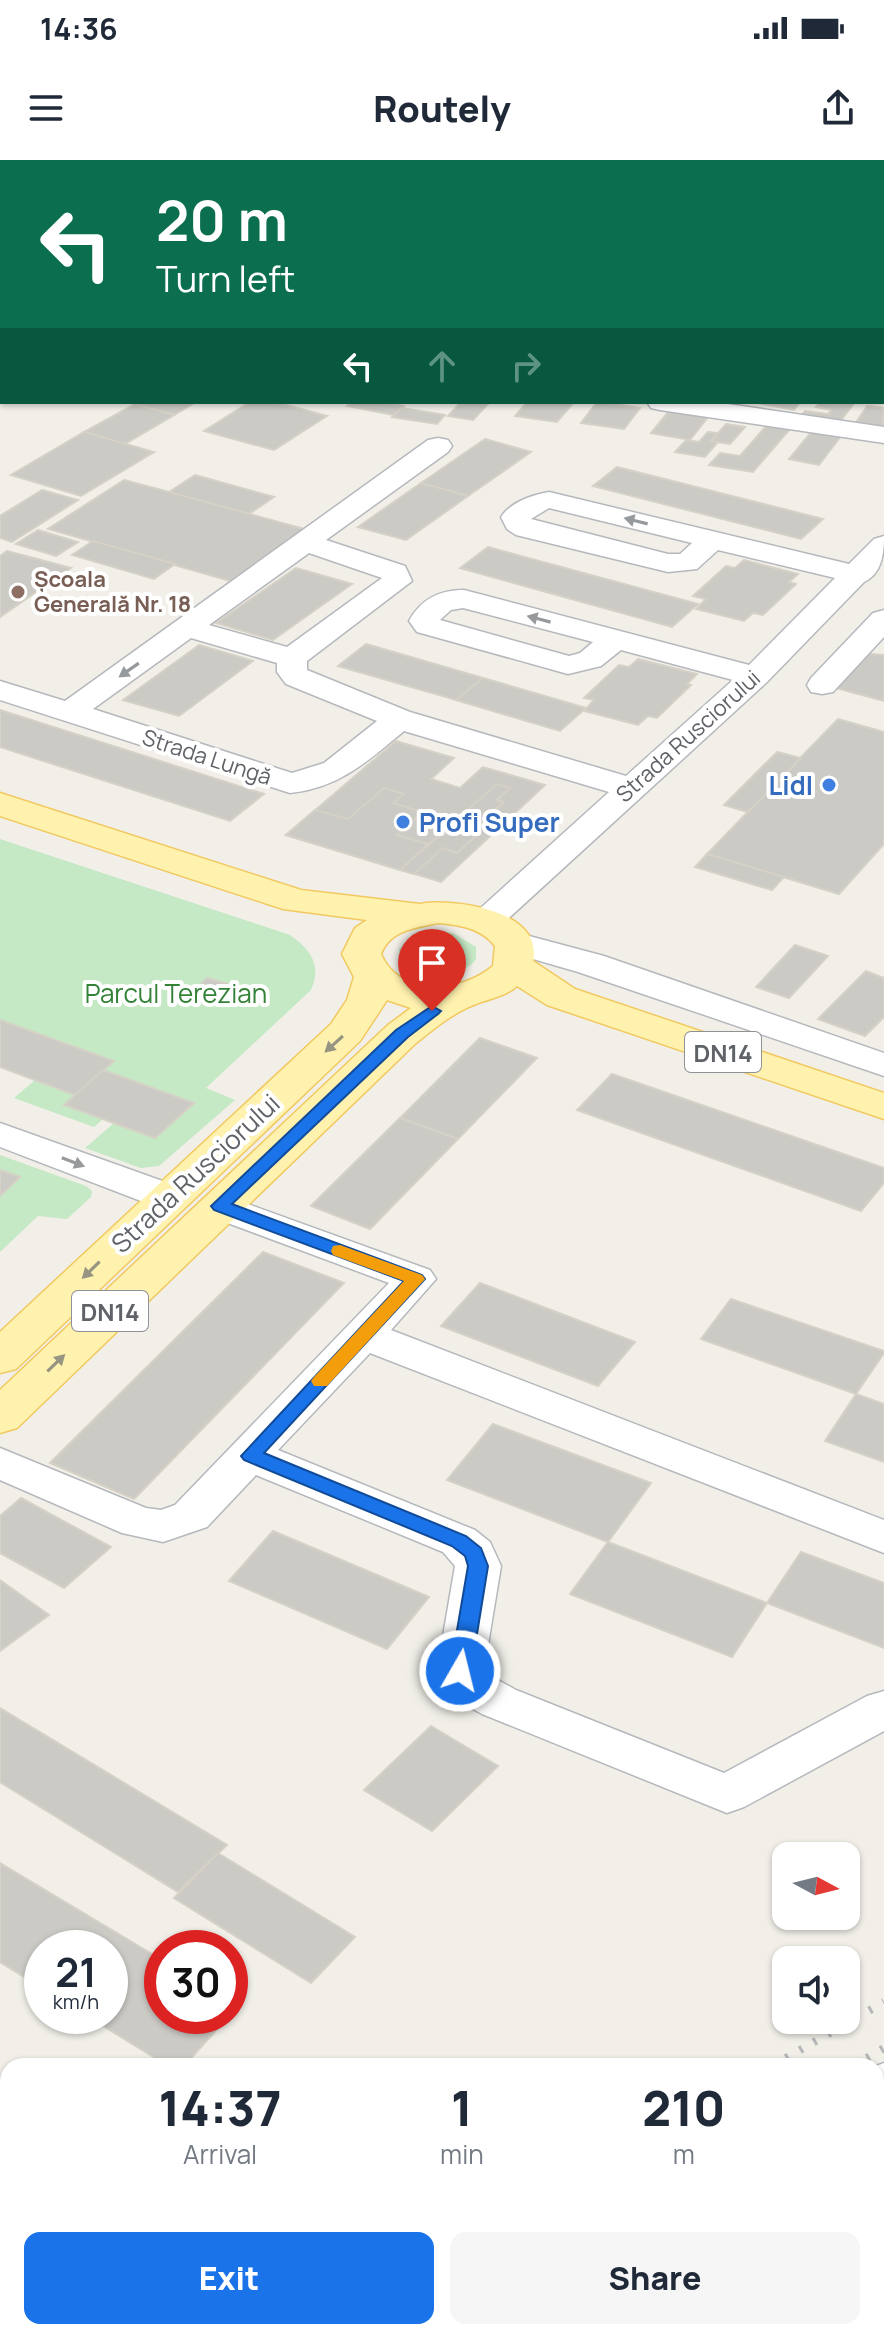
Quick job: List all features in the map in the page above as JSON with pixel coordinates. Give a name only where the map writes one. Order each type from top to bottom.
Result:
[{"type":"main road","name":"DN14","points":[[0,804],[296,901],[413,914],[438,912],[505,943],[561,997],[884,1107]]},
{"type":"main road","name":"DN14","points":[[296,901],[342,932],[388,988],[410,995],[469,995],[506,977],[505,943]]},
{"type":"main road","name":"DN14","points":[[367,966],[365,942],[376,930],[413,914]]},
{"type":"main road","name":"Strada Rusciorului","points":[[0,1358],[346,1032],[367,1000],[367,966]]},
{"type":"main road","name":"Strada Rusciorului","points":[[0,1417],[402,1034],[432,1011],[469,995]]},
{"type":"main road","points":[[469,995],[561,997]]},
{"type":"street","points":[[674,404],[884,435]]},
{"type":"street","points":[[69,712],[308,543],[438,446]]},
{"type":"street","points":[[712,540],[687,563],[668,563],[526,529],[517,523],[515,517],[539,502],[549,500],[858,575]]},
{"type":"street","points":[[292,658],[397,581],[395,572],[381,566],[308,543]]},
{"type":"street","name":"Strada Rusciorului","points":[[505,943],[631,788],[755,676],[858,575],[884,545]]},
{"type":"street","points":[[614,640],[590,660],[568,665],[428,626],[424,621],[425,616],[443,600],[464,599],[755,676]]},
{"type":"street","points":[[833,599],[884,610]]},
{"type":"street","points":[[188,628],[292,658]]},
{"type":"street","points":[[822,685],[879,632]]},
{"type":"street","points":[[292,658],[292,672],[297,677],[399,719],[631,788]]},
{"type":"street","name":"Strada Lungă","points":[[0,690],[290,783],[318,780],[337,771],[399,719]]},
{"type":"street","points":[[505,943],[591,964],[884,1065]]},
{"type":"street","points":[[0,1134],[168,1197]]},
{"type":"street","points":[[0,1463],[138,1522],[163,1526],[191,1516],[416,1279],[220,1206]]},
{"type":"street","points":[[364,1335],[884,1537]]},
{"type":"street","points":[[251,1456],[459,1541],[474,1553],[478,1566],[460,1671],[470,1686],[499,1702],[727,1794],[884,1709]]},
{"type":"green space","name":"Parcul Terezian","points":[[0,839],[290,935],[309,952],[315,966],[311,990],[206,1088],[235,1100],[159,1166],[141,1168],[85,1148],[114,1123],[155,1138],[193,1104],[103,1070],[113,1060],[0,1020]]},
{"type":"green space","points":[[430,932],[453,933],[476,947],[476,959],[458,972],[445,975],[419,974],[408,969],[401,961],[399,949],[410,938]]},
{"type":"green space","points":[[35,1080],[75,1095],[65,1105],[103,1119],[94,1127],[14,1098]]},
{"type":"green space","points":[[0,1155],[86,1186],[92,1191],[91,1197],[67,1219],[38,1216],[0,1252],[0,1196],[20,1178],[0,1170]]},
{"type":"building","points":[[135,404],[193,404],[174,415]]},
{"type":"building","points":[[135,404],[174,415],[125,444],[84,432]]},
{"type":"building","points":[[247,404],[282,404],[327,416],[274,450],[204,431]]},
{"type":"building","points":[[394,404],[404,406],[393,415],[347,406]]},
{"type":"building","points":[[459,404],[488,404],[473,420],[448,416]]},
{"type":"building","points":[[525,404],[572,404],[557,422],[515,416]]},
{"type":"building","points":[[595,404],[640,408],[624,429],[581,423]]},
{"type":"building","points":[[762,404],[798,404],[794,410]]},
{"type":"building","points":[[818,404],[853,404],[839,423],[801,416],[805,411],[828,414],[832,410],[816,407]]},
{"type":"building","points":[[867,406],[884,408],[883,428],[855,424]]},
{"type":"building","points":[[402,408],[445,415],[437,424],[392,417]]},
{"type":"building","points":[[669,411],[708,417],[690,440],[651,433]]},
{"type":"building","points":[[726,424],[745,427],[730,444],[711,441]]},
{"type":"building","points":[[767,425],[790,429],[753,472],[709,465],[720,453],[740,456]]},
{"type":"building","points":[[812,431],[841,436],[819,465],[789,459]]},
{"type":"building","points":[[84,432],[154,452],[81,496],[11,475]]},
{"type":"building","points":[[708,432],[718,433],[711,441],[718,442],[705,457],[675,452],[686,440],[699,442]]},
{"type":"building","points":[[485,439],[531,452],[468,496],[421,483]]},
{"type":"building","points":[[617,467],[823,519],[801,539],[593,486]]},
{"type":"building","points":[[195,475],[274,497],[249,514],[169,492]]},
{"type":"building","points":[[124,480],[304,529],[230,581],[48,529]]},
{"type":"building","points":[[421,483],[468,496],[406,540],[358,527]]},
{"type":"building","points":[[42,490],[78,500],[12,542],[0,538],[0,516]]},
{"type":"building","points":[[38,530],[78,542],[56,556],[16,544]]},
{"type":"building","points":[[93,541],[175,564],[154,579],[72,555]]},
{"type":"building","points":[[488,547],[698,604],[672,627],[460,568]]},
{"type":"building","name":"Școala Generală Nr. 18","points":[[7,551],[71,568],[0,617],[0,556]]},
{"type":"building","points":[[744,560],[798,574],[789,582],[796,584],[763,615],[753,613],[744,621],[696,609],[706,599],[693,596],[726,566],[735,568]]},
{"type":"building","points":[[296,568],[352,584],[273,640],[216,623]]},
{"type":"building","points":[[366,644],[483,678],[456,700],[338,666]]},
{"type":"building","points":[[199,645],[253,661],[179,716],[123,700]]},
{"type":"building","points":[[869,654],[884,655],[884,701],[836,688]]},
{"type":"building","points":[[638,659],[697,674],[687,684],[691,685],[657,718],[648,716],[638,725],[584,711],[594,700],[584,698],[619,665],[629,667]]},
{"type":"building","points":[[483,678],[586,708],[560,731],[456,700]]},
{"type":"building","points":[[0,710],[264,794],[230,821],[0,747]]},
{"type":"building","name":"Lidl","points":[[838,719],[884,732],[884,844],[839,894],[707,854]]},
{"type":"building","name":"Profi Super","points":[[396,741],[454,758],[431,779],[460,788],[483,767],[545,785],[441,882],[286,835]]},
{"type":"building","points":[[777,752],[801,758],[748,812],[724,805]]},
{"type":"building","points":[[497,784],[510,788],[497,800],[504,802],[480,824],[487,826],[457,853],[443,848],[414,874],[400,870]]},
{"type":"building","points":[[384,788],[404,794],[393,803],[422,812],[397,835],[428,844],[400,870],[286,835],[315,810],[348,819]]},
{"type":"building","points":[[707,854],[784,877],[772,890],[695,867]]},
{"type":"building","points":[[795,945],[828,956],[789,998],[756,987]]},
{"type":"building","points":[[866,971],[884,978],[884,1017],[865,1036],[818,1019]]},
{"type":"building","points":[[207,978],[242,988],[235,995],[201,984]]},
{"type":"building","points":[[0,1020],[114,1061],[75,1095],[0,1067]]},
{"type":"building","points":[[480,1038],[537,1058],[458,1139],[400,1118]]},
{"type":"building","points":[[103,1070],[194,1103],[155,1138],[64,1105]]},
{"type":"building","points":[[612,1074],[884,1168],[884,1183],[861,1211],[577,1110]]},
{"type":"building","points":[[400,1118],[458,1139],[370,1229],[311,1206]]},
{"type":"building","points":[[0,1170],[20,1177],[0,1196]]},
{"type":"building","points":[[263,1252],[344,1283],[134,1499],[50,1463]]},
{"type":"building","points":[[480,1283],[635,1342],[598,1386],[441,1326]]},
{"type":"building","points":[[731,1299],[884,1353],[856,1394],[701,1339]]},
{"type":"building","points":[[856,1394],[884,1404],[884,1462],[825,1441]]},
{"type":"building","points":[[493,1424],[651,1483],[608,1542],[447,1480]]},
{"type":"building","points":[[21,1498],[111,1547],[64,1588],[0,1553],[0,1516]]},
{"type":"building","points":[[273,1531],[429,1597],[387,1649],[229,1581]]},
{"type":"building","points":[[608,1542],[767,1603],[732,1657],[570,1594]]},
{"type":"building","points":[[801,1552],[884,1583],[884,1648],[767,1603]]},
{"type":"building","points":[[0,1580],[49,1615],[0,1651]]},
{"type":"building","points":[[0,1708],[227,1845],[178,1892],[0,1782]]},
{"type":"building","points":[[431,1726],[498,1766],[432,1831],[364,1790]]},
{"type":"building","points":[[218,1853],[355,1937],[311,1983],[248,1944],[248,1930],[226,1930],[174,1898]]},
{"type":"building","points":[[0,1863],[112,1930],[24,1930],[24,1977],[0,1962]]},
{"type":"building","points":[[128,1940],[144,1949],[144,2034],[213,2034],[191,2058],[155,2058],[116,2034],[128,2034]]},
{"type":"railway","points":[[786,2058],[884,2002]]},
{"type":"railway","points":[[867,2058],[884,2048]]},
{"type":"slow traffic","points":[[321,1381],[416,1279],[340,1251]]},
{"type":"place","name":"Școala Generală Nr. 18","points":[[18,592]]},
{"type":"place","name":"Lidl","points":[[829,785]]},
{"type":"place","name":"Profi Super","points":[[403,822]]},
{"type":"route","points":[[432,1011],[402,1034],[220,1206],[416,1279],[251,1456],[459,1541],[474,1553],[478,1566],[460,1671]]}]
